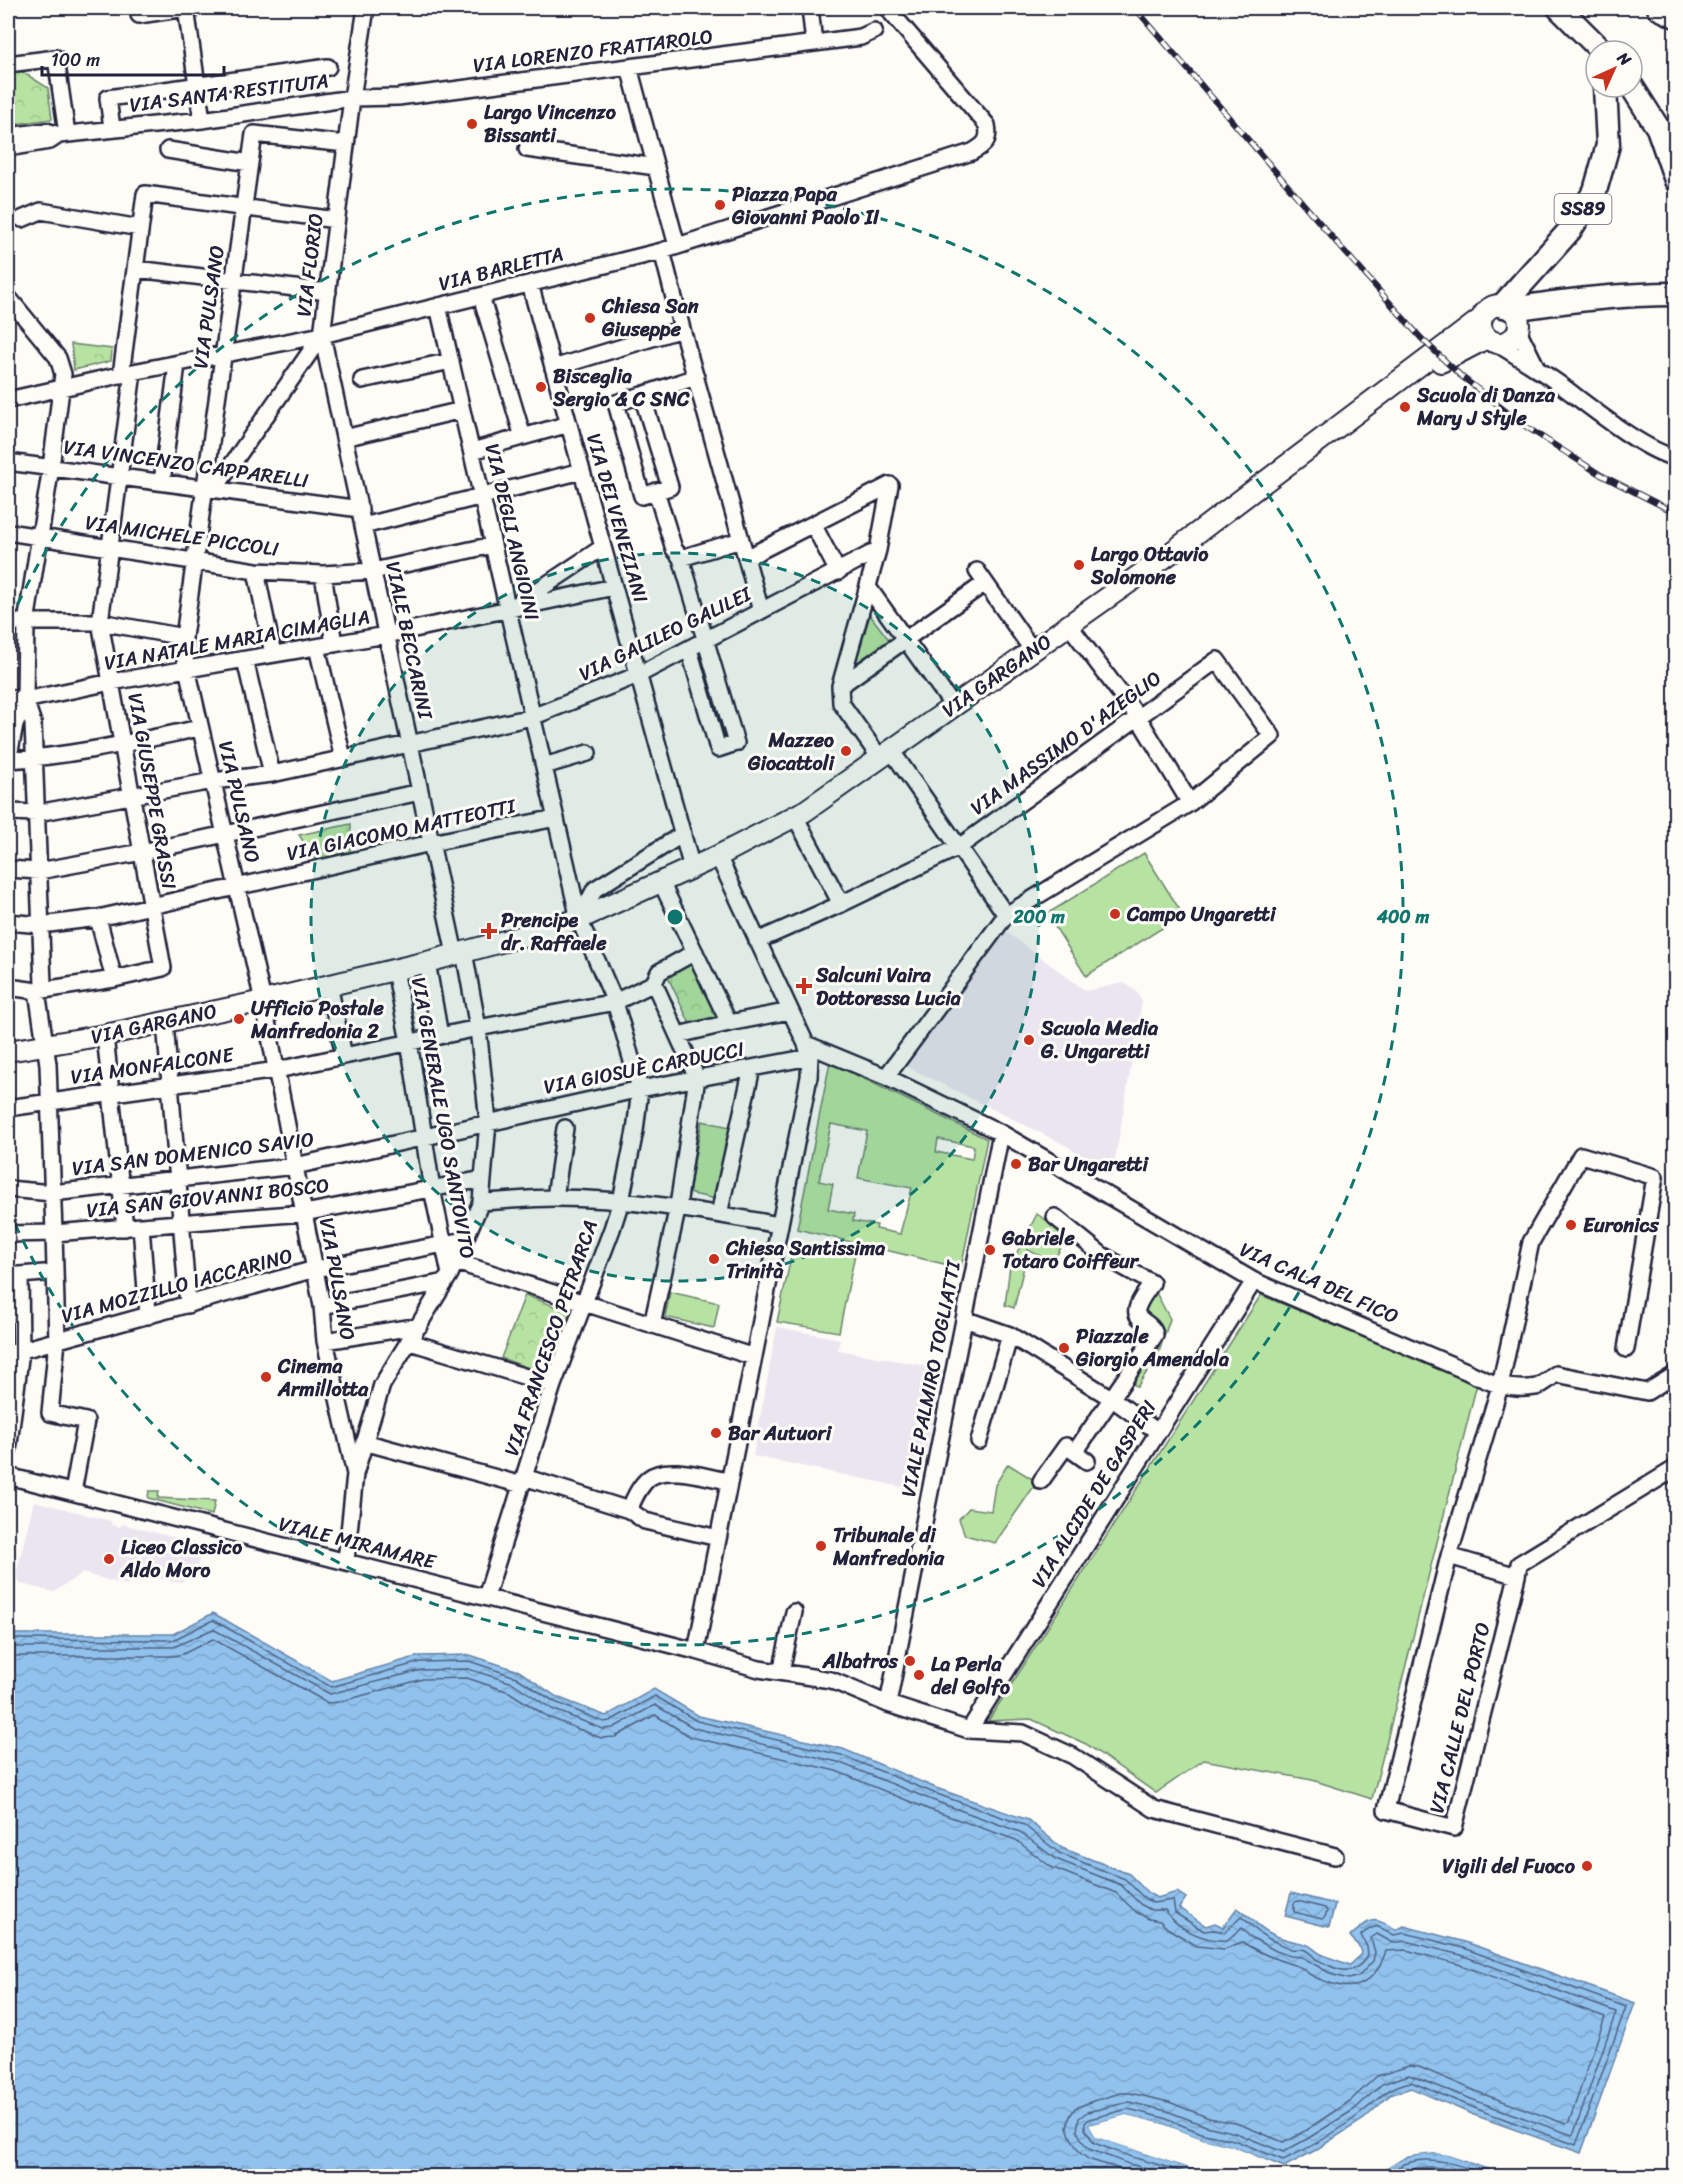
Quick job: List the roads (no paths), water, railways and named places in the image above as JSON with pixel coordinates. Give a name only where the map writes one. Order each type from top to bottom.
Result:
[{"type":"highway","points":[[1559,8],[1587,39]]},
{"type":"highway","name":"SS89","points":[[1512,317],[1595,191],[1608,145],[1606,99]]},
{"type":"highway","points":[[1640,99],[1658,128],[1676,180]]},
{"type":"highway","points":[[1512,317],[1553,303],[1666,294]]},
{"type":"main road","points":[[1490,308],[1512,317],[1515,335],[1507,342],[1492,340],[1482,329],[1482,318],[1490,308]]},
{"type":"main road","name":"VIA GARGANO","points":[[8,1051],[105,1035],[427,962],[579,919],[718,856],[795,816],[1033,651],[1168,555],[1482,318]]},
{"type":"main road","name":"VIA GARGANO","points":[[1388,389],[1492,340]]},
{"type":"street","points":[[138,8],[140,15],[189,8],[202,120]]},
{"type":"street","name":"VIA FLORIO","points":[[205,488],[221,480],[322,335],[352,98],[366,8]]},
{"type":"street","points":[[810,8],[814,44]]},
{"type":"street","name":"VIA BARLETTA","points":[[8,400],[322,335],[670,249],[972,152],[984,145],[989,136],[987,125],[887,8]]},
{"type":"street","name":"VIA LORENZO FRATTAROLO","points":[[352,98],[398,97],[814,44],[861,37],[874,31]]},
{"type":"street","points":[[8,64],[56,58],[63,134]]},
{"type":"street","name":"VIA SANTA RESTITUTA","points":[[112,128],[108,98],[328,67]]},
{"type":"street","points":[[629,67],[656,167],[682,329],[761,611]]},
{"type":"street","name":"VIA SANTA RESTITUTA","points":[[8,136],[47,131],[63,134],[202,120],[352,98]]},
{"type":"street","name":"VIA SANTA RESTITUTA","points":[[8,148],[50,141],[63,134]]},
{"type":"street","name":"VIA PULSANO","points":[[346,144],[254,134],[184,637],[184,655],[263,1001],[322,1306],[325,1341],[343,1429],[355,1473]]},
{"type":"street","points":[[527,148],[656,167]]},
{"type":"street","points":[[168,150],[250,163]]},
{"type":"street","name":"VIA GIUSEPPE GRASSI","points":[[114,979],[163,968],[100,622],[120,477],[136,269],[145,194],[244,208]]},
{"type":"street","points":[[244,208],[336,220]]},
{"type":"street","points":[[22,219],[41,211],[140,228]]},
{"type":"street","points":[[136,269],[328,292]]},
{"type":"street","name":"VIA DEI VENEZIANI","points":[[530,284],[692,868]]},
{"type":"street","points":[[481,296],[523,437]]},
{"type":"street","points":[[8,297],[58,358],[63,374],[26,623],[25,700],[33,723],[35,758],[43,984],[37,991],[48,1064],[54,1233],[57,1341],[50,1413],[86,1421],[73,1492]]},
{"type":"street","name":"VIA DEGLI ANGIOINI","points":[[438,306],[579,919],[615,1002],[639,1089]]},
{"type":"street","points":[[1512,317],[1538,370]]},
{"type":"street","points":[[553,368],[682,329]]},
{"type":"street","name":"VIALE BECCARINI","points":[[322,335],[431,843],[478,1028],[488,1122],[481,1202],[450,1273],[382,1385],[355,1473],[346,1562]]},
{"type":"street","points":[[1492,340],[1628,433],[1663,455],[1676,458]]},
{"type":"street","points":[[362,380],[451,361]]},
{"type":"street","points":[[162,482],[177,364]]},
{"type":"street","points":[[642,395],[670,487],[642,496],[616,403],[696,377]]},
{"type":"street","points":[[344,438],[462,410]]},
{"type":"street","points":[[472,452],[568,424]]},
{"type":"street","name":"VIA VINCENZO CAPPARELLI","points":[[8,462],[360,509]]},
{"type":"street","points":[[363,526],[582,471]]},
{"type":"street","points":[[746,558],[890,485],[878,550],[840,686],[840,703],[886,754],[959,847],[1006,915]]},
{"type":"street","points":[[656,491],[674,549],[681,558],[736,743],[717,749],[689,649]]},
{"type":"street","points":[[813,524],[838,572]]},
{"type":"street","name":"VIA MICHELE PICCOLI","points":[[8,532],[256,571],[323,574],[373,571],[493,545]]},
{"type":"street","points":[[681,558],[741,540]]},
{"type":"street","name":"VIA NATALE MARIA CIMAGLIA","points":[[508,610],[603,547]]},
{"type":"street","name":"VIA GALILEO GALILEI","points":[[8,812],[37,813],[213,781],[272,774],[532,717],[638,675],[878,550]]},
{"type":"street","points":[[256,571],[273,654]]},
{"type":"street","points":[[323,574],[334,644]]},
{"type":"street","points":[[840,686],[906,639],[981,577],[1033,651]]},
{"type":"street","points":[[868,586],[953,706]]},
{"type":"street","name":"VIA NATALE MARIA CIMAGLIA","points":[[8,698],[25,700],[111,682],[386,636],[614,587]]},
{"type":"street","points":[[8,622],[100,622],[184,637]]},
{"type":"street","points":[[886,1077],[1006,915],[1190,803],[1138,717],[1069,625]]},
{"type":"street","points":[[317,647],[343,758]]},
{"type":"street","points":[[245,660],[272,774]]},
{"type":"street","name":"VIA MASSIMO D'AZEGLIO","points":[[757,941],[841,904],[959,847],[1217,660],[1272,736],[1190,803]]},
{"type":"street","points":[[25,700],[15,724],[8,761],[123,744],[200,728]]},
{"type":"street","points":[[544,766],[588,753]]},
{"type":"street","points":[[8,869],[39,871],[142,852],[420,792]]},
{"type":"street","points":[[795,816],[841,904]]},
{"type":"street","name":"VIA GIACOMO MATTEOTTI","points":[[8,922],[41,925],[98,918],[431,843],[556,818]]},
{"type":"street","points":[[579,919],[595,889],[682,834]]},
{"type":"street","points":[[696,1651],[809,1077],[808,1050],[718,856]]},
{"type":"street","points":[[661,882],[729,1023]]},
{"type":"street","points":[[8,987],[37,991],[114,979],[98,918]]},
{"type":"street","name":"VIA MONFALCONE","points":[[8,1108],[277,1070],[615,1002],[654,983],[658,972],[695,952]]},
{"type":"street","points":[[427,962],[440,1036]]},
{"type":"street","name":"VIA GENERALE UGO SANTOVITO","points":[[394,970],[409,1042],[442,1244],[450,1273]]},
{"type":"street","points":[[652,1324],[678,1206],[697,1078],[654,983]]},
{"type":"street","points":[[329,985],[344,1056]]},
{"type":"street","points":[[678,1035],[790,1011]]},
{"type":"street","points":[[165,1022],[188,1305]]},
{"type":"street","points":[[105,1035],[125,1228]]},
{"type":"street","name":"VIA CALA DEL FICO","points":[[808,1050],[886,1077],[1001,1133],[1254,1281],[1500,1386]]},
{"type":"street","name":"VIA GIOSUÈ CARDUCCI","points":[[488,1122],[639,1089],[752,1068],[808,1050]]},
{"type":"street","points":[[719,1214],[752,1068]]},
{"type":"street","name":"VIA FRANCESCO PETRARCA","points":[[486,1597],[553,1385],[621,1201],[635,1131],[639,1089]]},
{"type":"street","name":"VIA SAN DOMENICO SAVIO","points":[[8,1189],[52,1193],[295,1166],[488,1122]]},
{"type":"street","points":[[555,1198],[565,1128]]},
{"type":"street","name":"VIALE PALMIRO TOGLIATTI","points":[[888,1704],[1001,1133]]},
{"type":"street","name":"VIA CALLE DEL PORTO","points":[[1626,1349],[1654,1176],[1581,1155],[1532,1242],[1500,1386],[1449,1556],[1386,1810],[1454,1828],[1519,1564],[1676,1468]]},
{"type":"street","name":"VIA SAN GIOVANNI BOSCO","points":[[8,1234],[125,1228],[304,1213],[483,1179]]},
{"type":"street","points":[[481,1202],[555,1198],[621,1201],[678,1206],[780,1226]]},
{"type":"street","points":[[1041,1481],[1066,1446],[1081,1456],[1111,1398],[1155,1335],[1152,1326],[1139,1318],[1137,1313],[1137,1308],[1152,1283],[1102,1255],[1055,1217]]},
{"type":"street","points":[[141,1226],[148,1316]]},
{"type":"street","name":"VIA MOZZILLO IACCARINO","points":[[14,1353],[315,1269],[465,1240]]},
{"type":"street","points":[[322,1306],[450,1273],[584,1303],[754,1357]]},
{"type":"street","points":[[8,1451],[14,1353],[14,1275],[44,1274]]},
{"type":"street","name":"VIA ALCIDE DE GASPERI","points":[[969,1730],[1254,1281]]},
{"type":"street","points":[[964,1319],[1010,1335],[1111,1398],[1158,1432]]},
{"type":"street","points":[[325,1341],[419,1326]]},
{"type":"street","points":[[979,1441],[1010,1335]]},
{"type":"street","points":[[410,1342],[553,1385]]},
{"type":"street","points":[[1500,1386],[1538,1387],[1556,1374],[1647,1392],[1676,1374]]},
{"type":"street","points":[[364,1442],[523,1481],[629,1510],[645,1521],[718,1538]]},
{"type":"street","points":[[629,1510],[638,1491],[650,1477],[668,1471],[729,1481]]},
{"type":"street","name":"VIALE MIRAMARE","points":[[8,1476],[759,1669],[831,1680],[888,1704],[969,1730],[1023,1733],[1073,1756],[1154,1809],[1335,1856]]},
{"type":"street","points":[[1449,1556],[1517,1576]]},
{"type":"street","points":[[782,1672],[794,1612]]},
{"type":"water","points":[[213,1613],[332,1681],[419,1656],[470,1655],[519,1671],[557,1697],[606,1716],[654,1689],[699,1716],[843,1749],[936,1788],[1028,1820],[1062,1848],[1129,1874],[1148,1893],[1157,1898],[1177,1892],[1186,1898],[1179,1908],[1206,1926],[1215,1923],[1223,1927],[1237,1908],[1274,1935],[1307,1945],[1321,1954],[1350,1965],[1362,1954],[1361,1949],[1350,1936],[1367,1923],[1381,1922],[1396,1930],[1404,1926],[1465,1942],[1635,2003],[1581,2153],[1474,2115],[1411,2088],[1390,2095],[1364,2119],[1284,2167],[1231,2146],[1202,2139],[1163,2124],[1126,2115],[1089,2125],[1096,2137],[1213,2176],[8,2176],[8,1634],[173,1634]]},
{"type":"water","points":[[1291,1893],[1335,1904],[1329,1927],[1285,1916]]},
{"type":"water","points":[[1435,2153],[1448,2155],[1508,2176],[1377,2176],[1391,2165],[1404,2159]]},
{"type":"railway","points":[[1135,8],[1421,338],[1461,376],[1525,426],[1601,475],[1676,513]]},
{"type":"place","name":"Largo Vincenzo Bissanti","points":[[472,124]]},
{"type":"place","name":"Piazza Papa Giovanni Paolo II","points":[[720,205]]},
{"type":"place","name":"Chiesa San Giuseppe","points":[[590,318]]},
{"type":"place","name":"Bisceglia Sergio & C SNC","points":[[541,387]]},
{"type":"place","name":"Scuola di Danza Mary J Style","points":[[1405,407]]},
{"type":"place","name":"Largo Ottavio Solomone","points":[[1079,565]]},
{"type":"place","name":"Mazzeo Giocattoli","points":[[846,751]]},
{"type":"place","name":"Campo Ungaretti","points":[[1115,914]]},
{"type":"place","name":"Prencipe dr. Raffaele","points":[[489,931]]},
{"type":"place","name":"Salcuni Vaira Dottoressa Lucia","points":[[804,986]]},
{"type":"place","name":"Ufficio Postale Manfredonia 2","points":[[239,1019]]},
{"type":"place","name":"Scuola Media G. Ungaretti","points":[[1029,1040]]},
{"type":"place","name":"Bar Ungaretti","points":[[1016,1164]]},
{"type":"place","name":"Euronics","points":[[1571,1225]]},
{"type":"place","name":"Gabriele Totaro Coiffeur","points":[[990,1250]]},
{"type":"place","name":"Chiesa Santissima Trinità","points":[[714,1259]]},
{"type":"place","name":"Piazzale Giorgio Amendola","points":[[1064,1348]]},
{"type":"place","name":"Cinema Armillotta","points":[[266,1377]]},
{"type":"place","name":"Bar Autuori","points":[[716,1433]]},
{"type":"place","name":"Tribunale di Manfredonia","points":[[821,1546]]},
{"type":"place","name":"Liceo Classico Aldo Moro","points":[[109,1559]]},
{"type":"place","name":"Albatros","points":[[910,1661]]},
{"type":"place","name":"La Perla del Golfo","points":[[919,1675]]},
{"type":"place","name":"Vigili del Fuoco","points":[[1587,1866]]}]
